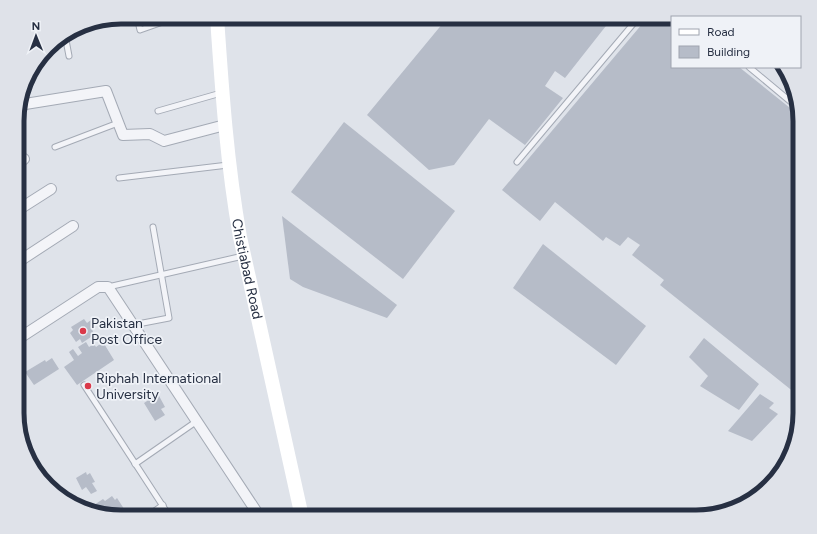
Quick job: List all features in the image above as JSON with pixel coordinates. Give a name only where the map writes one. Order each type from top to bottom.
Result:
[{"type":"main road","name":"Chistiabad Road","points":[[217,24],[225,125],[234,200],[244,256],[300,510]]},
{"type":"street","points":[[26,101],[106,91],[118,124],[124,135],[150,134],[164,141],[225,125]]},
{"type":"street","points":[[24,206],[51,189]]},
{"type":"street","points":[[24,258],[73,226]]},
{"type":"street","points":[[24,335],[103,287],[197,421],[255,510]]},
{"type":"lane","points":[[139,24],[140,30],[142,30],[158,24]]},
{"type":"lane","points":[[517,162],[633,24]]},
{"type":"lane","points":[[66,41],[69,56]]},
{"type":"lane","points":[[750,68],[791,102]]},
{"type":"lane","points":[[158,111],[222,93]]},
{"type":"lane","points":[[55,147],[118,124]]},
{"type":"lane","points":[[119,178],[230,165]]},
{"type":"lane","points":[[143,323],[169,318],[163,275],[153,226]]},
{"type":"lane","points":[[103,287],[244,256]]},
{"type":"lane","points":[[84,385],[166,510]]},
{"type":"lane","points":[[135,464],[197,421]]},
{"type":"lane","points":[[156,510],[163,505]]},
{"type":"building","points":[[442,24],[607,24],[565,78],[555,71],[545,86],[563,98],[525,145],[489,119],[454,165],[429,170],[367,115]]},
{"type":"building","points":[[642,24],[671,24],[671,68],[740,68],[792,110],[793,391],[660,285],[664,280],[632,255],[640,245],[628,237],[620,246],[606,237],[603,241],[555,202],[540,221],[502,190]]},
{"type":"building","points":[[344,122],[455,211],[403,279],[291,192]]},
{"type":"building","points":[[282,216],[397,305],[387,318],[303,287],[290,279]]},
{"type":"building","points":[[543,244],[646,326],[616,365],[513,288]]},
{"type":"building","name":"Pakistan Post Office","points":[[84,319],[87,323],[91,320],[95,327],[92,329],[94,335],[82,343],[80,339],[76,342],[70,333],[73,330],[71,327]]},
{"type":"building","points":[[704,338],[759,384],[739,410],[700,386],[708,376],[689,357]]},
{"type":"building","points":[[86,342],[89,347],[94,344],[96,347],[103,342],[114,360],[77,385],[64,367],[74,360],[69,352],[73,349],[78,356],[82,353],[78,347]]},
{"type":"building","points":[[52,358],[59,369],[34,385],[25,372],[45,360],[46,362]]},
{"type":"building","points":[[158,394],[165,407],[161,409],[165,415],[155,421],[144,403]]},
{"type":"building","points":[[760,394],[774,403],[769,408],[778,414],[752,441],[728,431]]},
{"type":"building","points":[[86,472],[87,475],[90,473],[95,482],[92,483],[97,491],[91,494],[86,487],[82,490],[76,478]]},
{"type":"building","points":[[75,495],[80,501],[72,497]]},
{"type":"building","points":[[112,496],[115,500],[117,498],[125,510],[102,508],[94,505],[103,499],[105,501]]},
{"type":"place","name":"Pakistan Post Office","points":[[83,331]]},
{"type":"place","name":"Riphah International University","points":[[88,386]]}]
